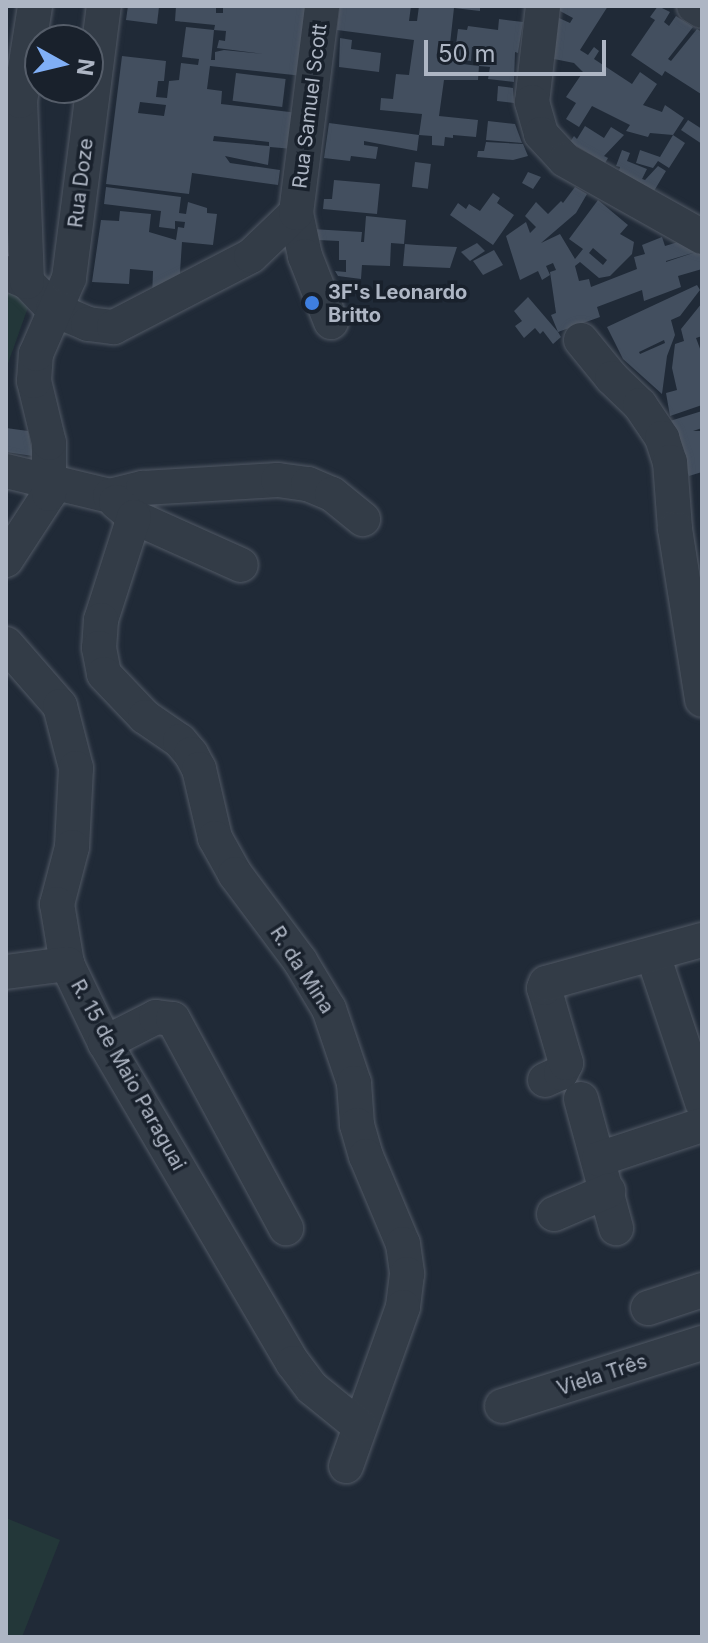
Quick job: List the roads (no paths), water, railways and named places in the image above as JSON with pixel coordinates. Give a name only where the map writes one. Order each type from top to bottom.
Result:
[{"type":"street","points":[[35,6],[22,69],[16,278],[53,309]]},
{"type":"street","name":"Rua Doze","points":[[52,480],[49,443],[34,381],[36,354],[69,278],[104,6]]},
{"type":"street","name":"Rua Samuel Scott","points":[[53,309],[101,328],[133,320],[251,256],[296,213],[322,6]]},
{"type":"street","points":[[543,6],[532,102],[541,134],[565,160],[702,237]]},
{"type":"street","points":[[694,6],[702,11]]},
{"type":"street","points":[[296,213],[309,267],[331,322]]},
{"type":"street","points":[[581,340],[612,378],[640,405],[662,438],[670,462],[693,591],[702,700]]},
{"type":"street","points":[[6,471],[52,480],[122,507],[241,565]]},
{"type":"street","points":[[6,560],[49,494],[52,480]]},
{"type":"street","points":[[122,507],[143,488],[278,480],[308,484],[332,494],[363,519]]},
{"type":"street","name":"R. da Mina","points":[[122,507],[101,620],[99,648],[104,674],[145,717],[180,741],[191,754],[199,769],[215,838],[235,874],[300,961],[329,1009],[354,1083],[357,1125],[366,1156],[403,1244],[407,1274],[403,1307],[346,1466]]},
{"type":"street","name":"R. 15 de Maio Paraguai","points":[[6,644],[60,706],[76,768],[72,847],[57,904],[67,964],[105,1043],[293,1363],[323,1398],[359,1426]]},
{"type":"street","points":[[545,1080],[561,1073],[566,1063],[544,986],[702,940]]},
{"type":"street","points":[[653,955],[702,1102]]},
{"type":"street","points":[[6,972],[67,964]]},
{"type":"street","points":[[105,1043],[156,1017],[173,1019],[180,1026],[286,1228]]},
{"type":"street","points":[[581,1099],[616,1228]]},
{"type":"street","points":[[554,1214],[603,1175],[702,1125]]},
{"type":"street","points":[[648,1308],[702,1290]]},
{"type":"street","name":"Viela Três","points":[[502,1406],[702,1343]]},
{"type":"place","name":"3F's Leonardo Britto","points":[[312,303]]}]
